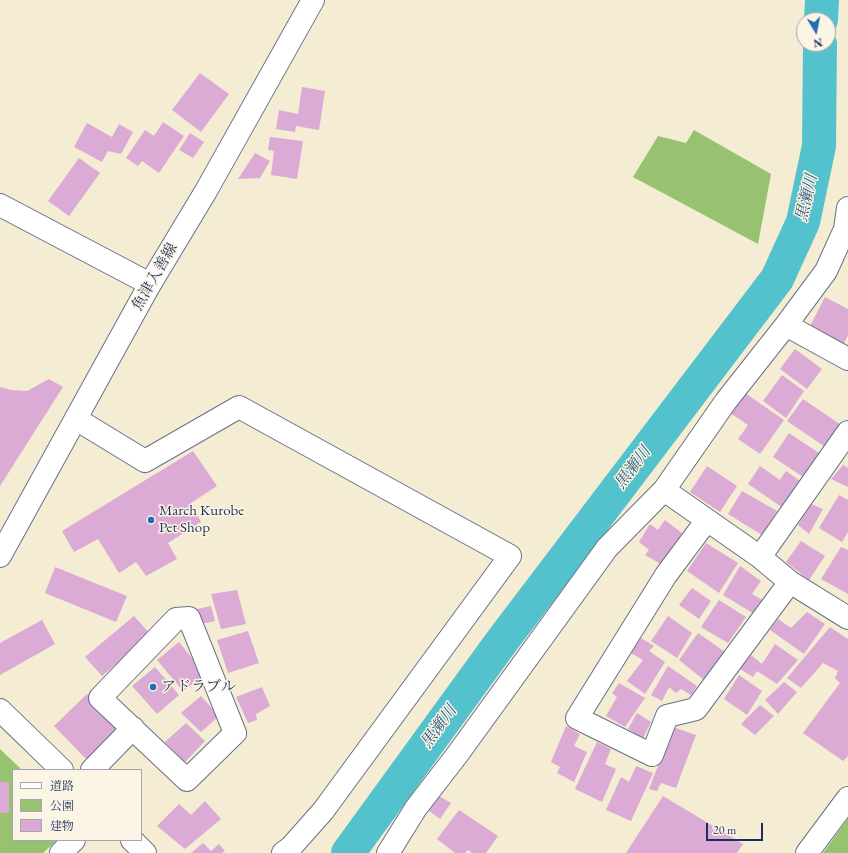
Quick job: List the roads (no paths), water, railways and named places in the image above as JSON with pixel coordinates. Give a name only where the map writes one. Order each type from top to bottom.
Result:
[{"type":"street","name":"魚津入善線","points":[[0,556],[150,284],[206,191],[313,0]]},
{"type":"street","points":[[0,205],[150,284]]},
{"type":"street","points":[[388,853],[416,808],[457,755],[607,548],[664,490],[726,402],[826,271],[845,228],[848,208]]},
{"type":"street","points":[[786,325],[848,359]]},
{"type":"street","points":[[76,419],[145,461],[239,407],[510,556],[323,811],[291,847],[283,853]]},
{"type":"street","points":[[760,557],[848,432]]},
{"type":"street","points":[[664,490],[760,557],[790,582],[848,618]]},
{"type":"street","points":[[707,520],[666,575],[577,718],[652,754],[667,716],[696,710],[790,582]]},
{"type":"street","points":[[189,618],[235,733],[187,780],[133,728],[100,698],[176,619],[189,618]]},
{"type":"street","points":[[0,710],[61,769]]},
{"type":"street","points":[[93,769],[133,728]]},
{"type":"street","points":[[807,853],[848,798]]},
{"type":"street","points":[[61,853],[73,841]]},
{"type":"street","points":[[133,841],[145,853]]},
{"type":"waterway","name":"黒瀬川","points":[[821,12],[822,0]]},
{"type":"waterway","name":"黒瀬川","points":[[348,853],[502,641],[777,279],[803,222],[819,146],[820,52]]},
{"type":"place","name":"March Kurobe Pet Shop","points":[[151,520]]},
{"type":"place","name":"アドラブル","points":[[153,687]]}]
